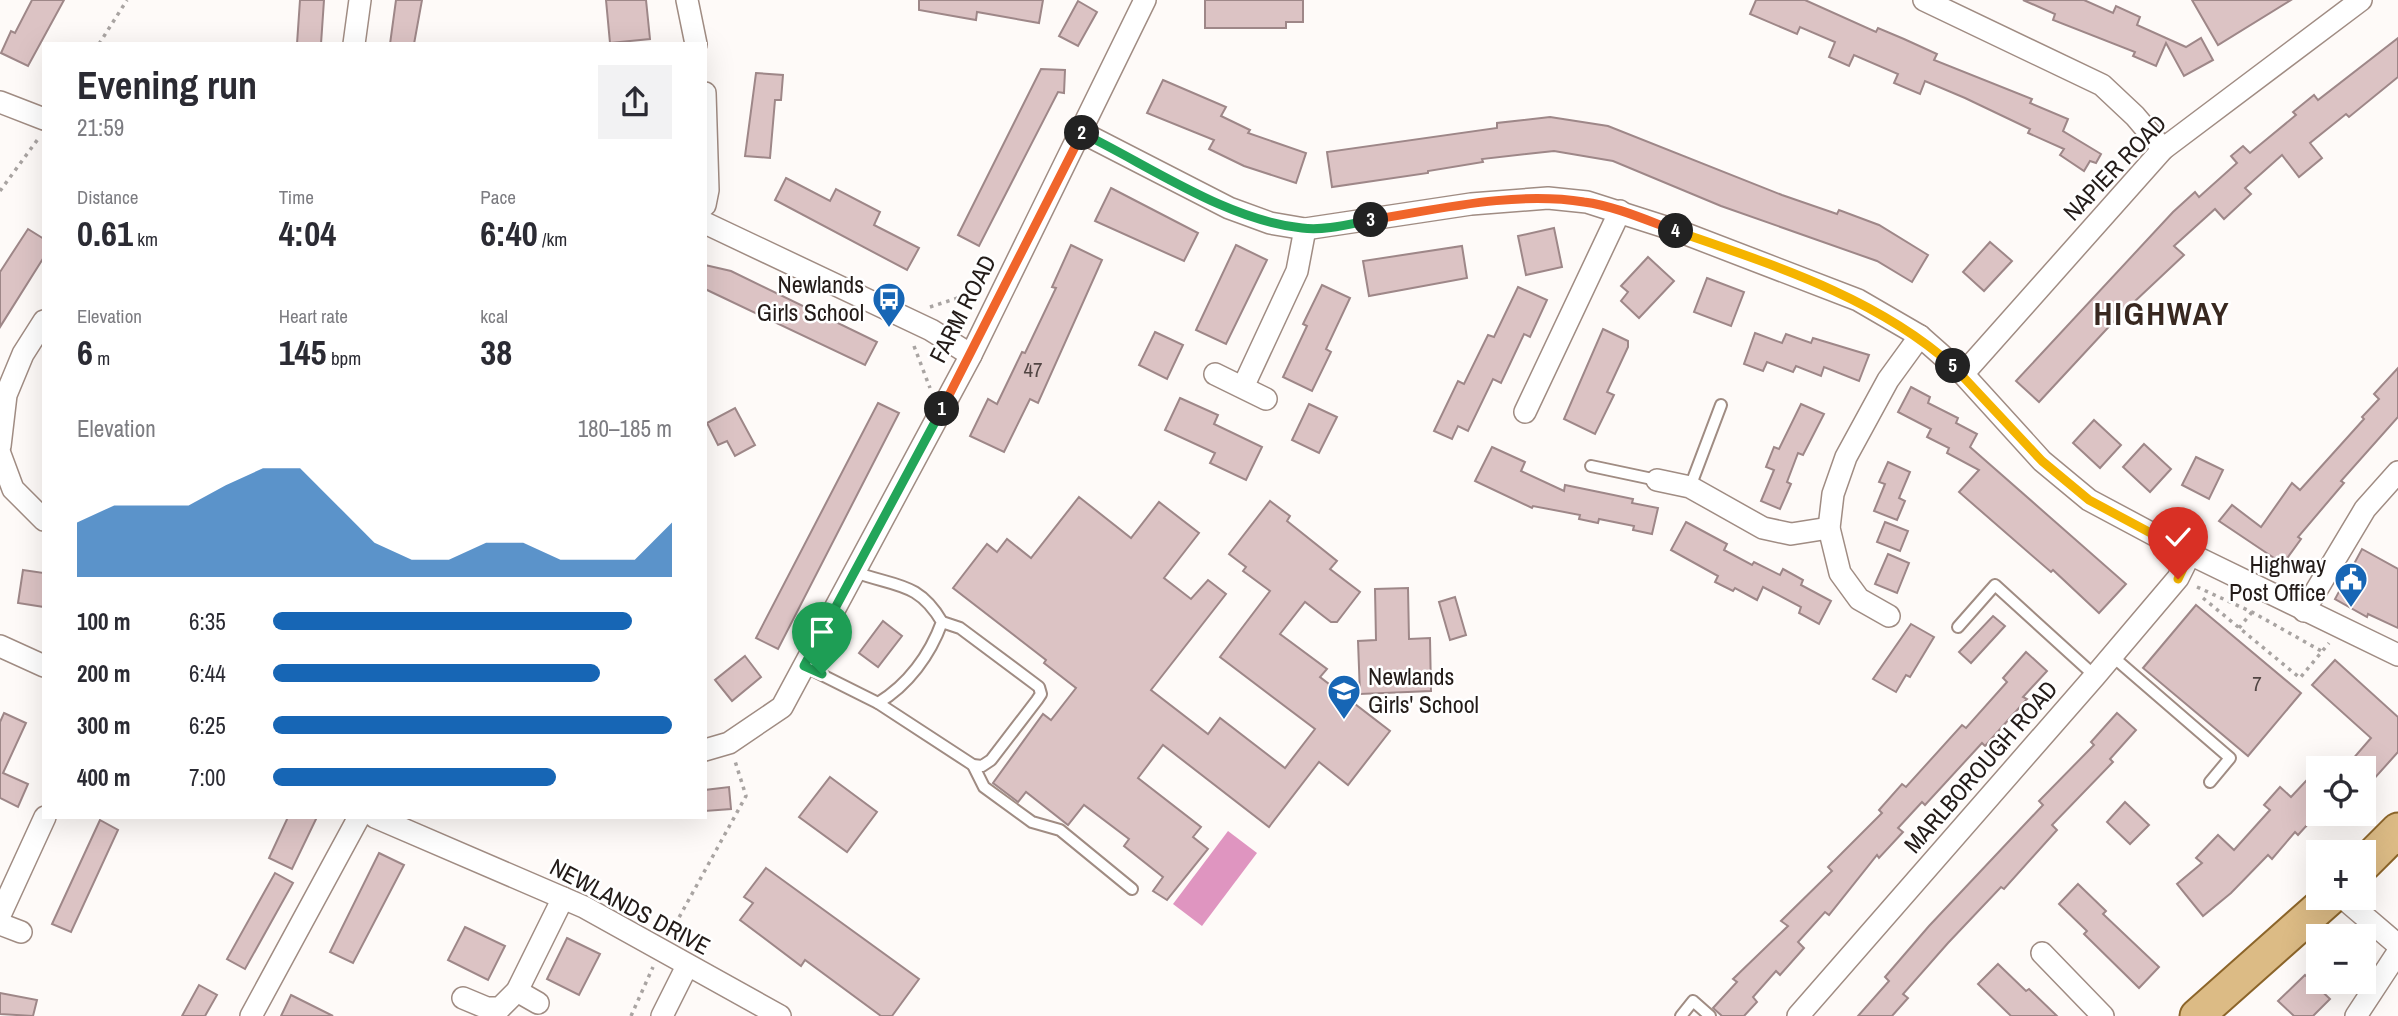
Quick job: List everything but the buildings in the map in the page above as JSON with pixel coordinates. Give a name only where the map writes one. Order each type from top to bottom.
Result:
[{"type":"main road","points":[[2376,852],[2398,830]]},
{"type":"main road","points":[[2197,1016],[2316,910]]},
{"type":"street","points":[[354,42],[360,0]]},
{"type":"street","points":[[687,0],[696,42]]},
{"type":"street","name":"FARM ROAD","points":[[707,749],[729,743],[782,707],[971,355],[1146,0]]},
{"type":"street","points":[[1924,0],[2102,85],[2135,116],[2163,149]]},
{"type":"street","name":"NAPIER ROAD","points":[[1963,374],[2163,149],[2361,0]]},
{"type":"street","points":[[0,102],[42,118]]},
{"type":"street","points":[[1081,132],[1229,208],[1270,223],[1305,229],[1471,204],[1548,198],[1587,202],[1620,211],[1858,300],[1920,336],[1963,374],[2042,461],[2089,500],[2190,554],[2398,655]]},
{"type":"street","points":[[707,158],[707,195]]},
{"type":"street","points":[[1525,412],[1620,211]]},
{"type":"street","points":[[707,224],[931,330],[971,355]]},
{"type":"street","points":[[1243,387],[1297,271],[1305,229]]},
{"type":"street","points":[[0,446],[6,395],[23,354],[42,324]]},
{"type":"street","points":[[1889,616],[1859,599],[1840,573],[1829,528],[1833,494],[1846,457],[1888,380],[1920,336]]},
{"type":"street","points":[[1215,374],[1266,399]]},
{"type":"street","points":[[0,454],[13,489],[42,518]]},
{"type":"street","points":[[2304,611],[2365,509],[2398,472]]},
{"type":"street","points":[[1657,480],[1690,487],[1763,528],[1791,534],[1829,528]]},
{"type":"street","name":"MARLBOROUGH ROAD","points":[[1804,1014],[2178,579],[2190,554]]},
{"type":"street","points":[[0,646],[42,665]]},
{"type":"street","points":[[0,915],[44,819]]},
{"type":"street","points":[[251,1016],[358,819]]},
{"type":"street","name":"NEWLANDS DRIVE","points":[[380,819],[563,898],[780,1016]]},
{"type":"street","points":[[463,998],[485,1012],[500,1008],[517,991],[563,898]]},
{"type":"street","points":[[2357,910],[2398,944]]},
{"type":"street","points":[[0,924],[21,932]]},
{"type":"street","points":[[2356,1016],[2398,952]]},
{"type":"street","points":[[2042,953],[2103,1016]]},
{"type":"street","points":[[662,1016],[687,966]]},
{"type":"street","points":[[517,991],[538,1003]]},
{"type":"lane","points":[[1690,487],[1721,405]]},
{"type":"lane","points":[[1591,466],[1657,480]]},
{"type":"lane","points":[[804,666],[878,703],[973,765],[982,766],[990,760],[1041,694],[1039,687],[960,628],[942,622],[931,602],[902,584],[855,572]]},
{"type":"lane","points":[[1958,627],[1995,585],[2095,676]]},
{"type":"lane","points":[[878,703],[900,690],[935,643],[942,622]]},
{"type":"lane","points":[[2112,656],[2230,758],[2210,782]]},
{"type":"lane","points":[[973,765],[984,787],[1032,822],[1060,830],[1132,889]]},
{"type":"lane","points":[[1681,1016],[1693,1001],[1710,1016]]},
{"type":"path","points":[[100,42],[127,0]]},
{"type":"path","points":[[0,191],[42,134]]},
{"type":"path","points":[[2178,579],[2252,612],[2323,652],[2300,678],[2203,598]]},
{"type":"path","points":[[2239,628],[2252,612]]},
{"type":"path","points":[[631,1016],[660,952],[746,796],[729,743]]},
{"type":"shaded area","points":[[1228,831],[1257,853],[1202,926],[1173,904]]},
{"type":"place","name":"Newlands Girls School","points":[[889,329]]},
{"type":"place","name":"Highway Post Office","points":[[2351,609]]},
{"type":"place","name":"Newlands Girls' School","points":[[1344,721]]},
{"type":"district","name":"HIGHWAY","points":[[2162,314]]},
{"type":"route","points":[[822,674],[804,666],[971,355],[1081,132],[1229,208],[1270,223],[1305,229],[1471,204],[1548,198],[1587,202],[1681,232],[1858,300],[1920,336],[1963,374],[2042,461],[2089,500],[2190,554],[2178,579]]}]
